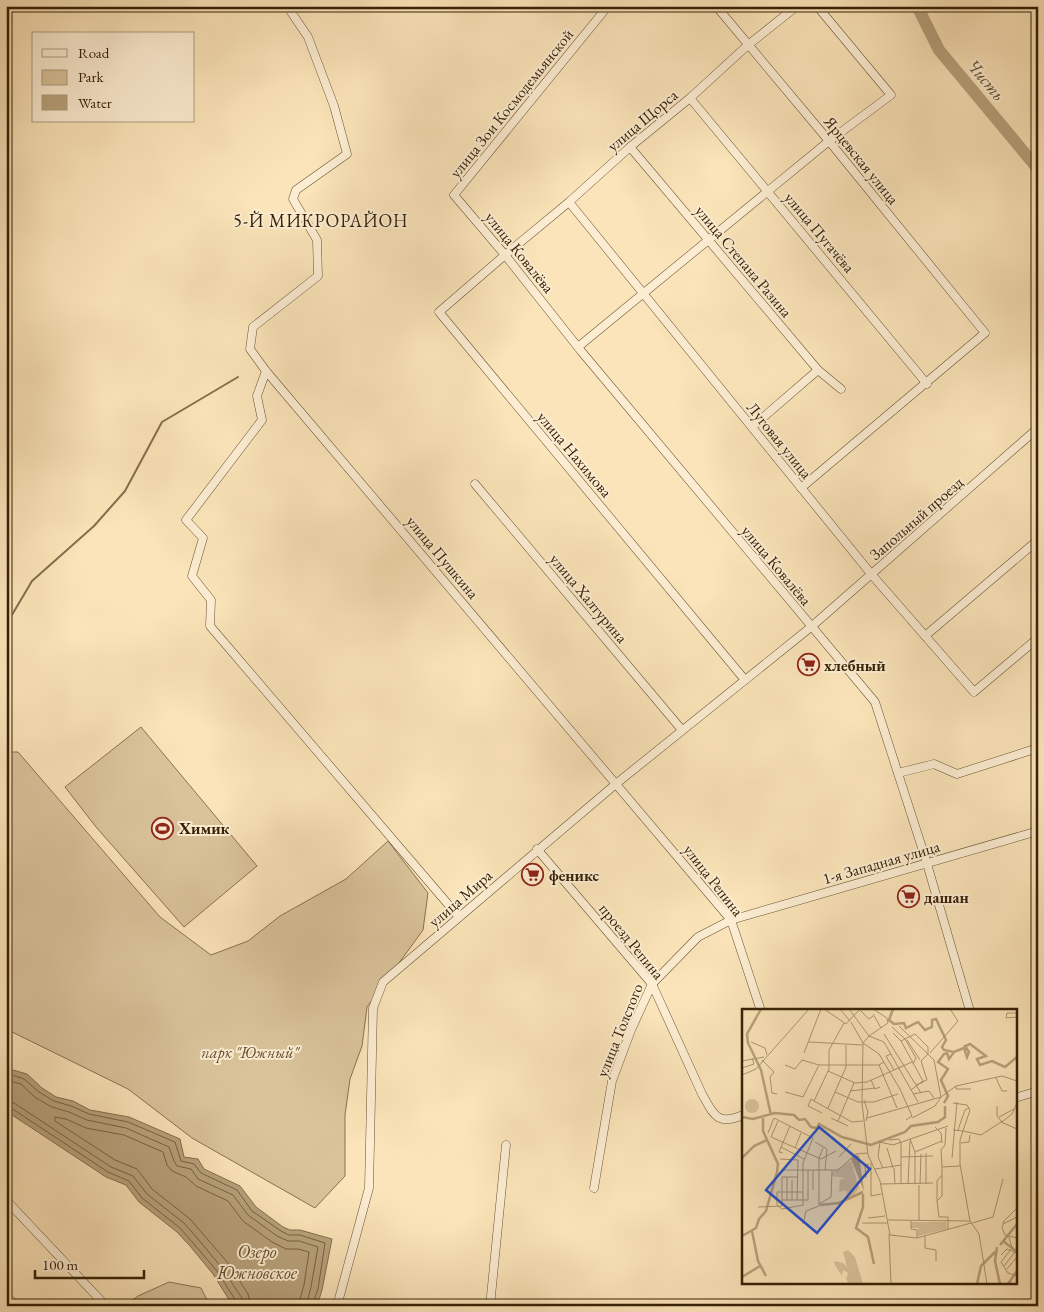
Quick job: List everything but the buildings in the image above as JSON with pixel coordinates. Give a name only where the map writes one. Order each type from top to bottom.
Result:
[{"type":"street","name":"улица Пушкина","points":[[287,6],[308,37],[334,106],[347,154],[296,190],[293,199],[317,240],[318,276],[253,327],[250,349],[266,371],[616,783]]},
{"type":"street","name":"улица Зои Космодемьянской","points":[[454,195],[608,6]]},
{"type":"street","name":"Ярцевская улица","points":[[716,6],[829,141],[985,333],[927,384]]},
{"type":"street","name":"улица Щорса","points":[[505,254],[569,202],[630,147],[690,98],[748,45],[797,6]]},
{"type":"street","points":[[578,348],[829,141],[891,95],[817,6]]},
{"type":"street","name":"улица Пугачёва","points":[[690,98],[927,384]]},
{"type":"street","name":"улица Степана Разина","points":[[630,147],[818,370],[841,389]]},
{"type":"street","name":"улица Ковалёва","points":[[454,195],[505,254],[578,348],[875,702],[927,863],[969,1009]]},
{"type":"street","name":"Луговая улица","points":[[569,202],[872,574],[974,692],[1038,638]]},
{"type":"street","name":"улица Нахимова","points":[[505,254],[440,312],[745,680]]},
{"type":"street","points":[[752,427],[818,370]]},
{"type":"street","points":[[266,371],[257,396],[262,420],[186,520],[203,538],[192,576],[211,600],[210,626],[459,917]]},
{"type":"street","points":[[802,488],[927,384]]},
{"type":"street","name":"Запольный проезд","points":[[811,627],[1038,428]]},
{"type":"street","name":"улица Халтурина","points":[[475,484],[682,730]]},
{"type":"street","points":[[925,636],[1038,540]]},
{"type":"street","name":"улица Мира","points":[[337,1306],[369,1188],[373,1008],[383,982],[616,783],[811,627]]},
{"type":"street","points":[[898,773],[934,764],[957,774],[1038,748]]},
{"type":"street","name":"улица Репина","points":[[616,783],[731,920],[760,1009]]},
{"type":"street","name":"1-я Западная улица","points":[[731,920],[1038,831]]},
{"type":"street","name":"проезд Репина","points":[[537,849],[652,984],[712,1112],[726,1121],[742,1115]]},
{"type":"street","name":"улица Толстого","points":[[594,1188],[612,1082],[631,1030],[652,984],[698,938],[731,920]]},
{"type":"street","points":[[1016,1098],[1038,1091]]},
{"type":"street","points":[[490,1306],[506,1145]]},
{"type":"street","points":[[6,1200],[106,1306]]},
{"type":"street","points":[[341,1293],[342,1306]]},
{"type":"street","points":[[6,1295],[16,1306]]},
{"type":"green space","points":[[141,727],[257,866],[184,927],[96,827],[65,787]]},
{"type":"green space","name":"парк \"Южный\"","points":[[6,752],[18,752],[160,917],[211,955],[248,941],[280,916],[346,879],[388,841],[428,893],[423,930],[367,1007],[362,1046],[350,1079],[345,1115],[345,1176],[315,1208],[192,1138],[128,1089],[6,1029]]},
{"type":"green space","points":[[169,1282],[201,1288],[210,1306],[125,1306],[138,1296]]},
{"type":"water","name":"Озеро Южновское","points":[[6,1068],[27,1074],[42,1088],[56,1097],[73,1101],[90,1110],[129,1117],[180,1139],[184,1157],[198,1159],[204,1169],[240,1186],[256,1207],[283,1227],[332,1239],[317,1306],[233,1306],[213,1274],[190,1246],[177,1232],[139,1202],[126,1185],[106,1177],[6,1111]]},
{"type":"waterway","name":"Чисть","points":[[917,6],[939,50],[1038,169]]},
{"type":"waterway","points":[[6,625],[32,581],[94,526],[125,491],[162,422],[238,377]]},
{"type":"place","name":"хлебный","points":[[808,665]]},
{"type":"place","name":"Химик","points":[[163,828]]},
{"type":"place","name":"феникс","points":[[533,875]]},
{"type":"place","name":"дашан","points":[[908,897]]},
{"type":"district","name":"5-Й МИКРОРАЙОН","points":[[321,221]]}]
